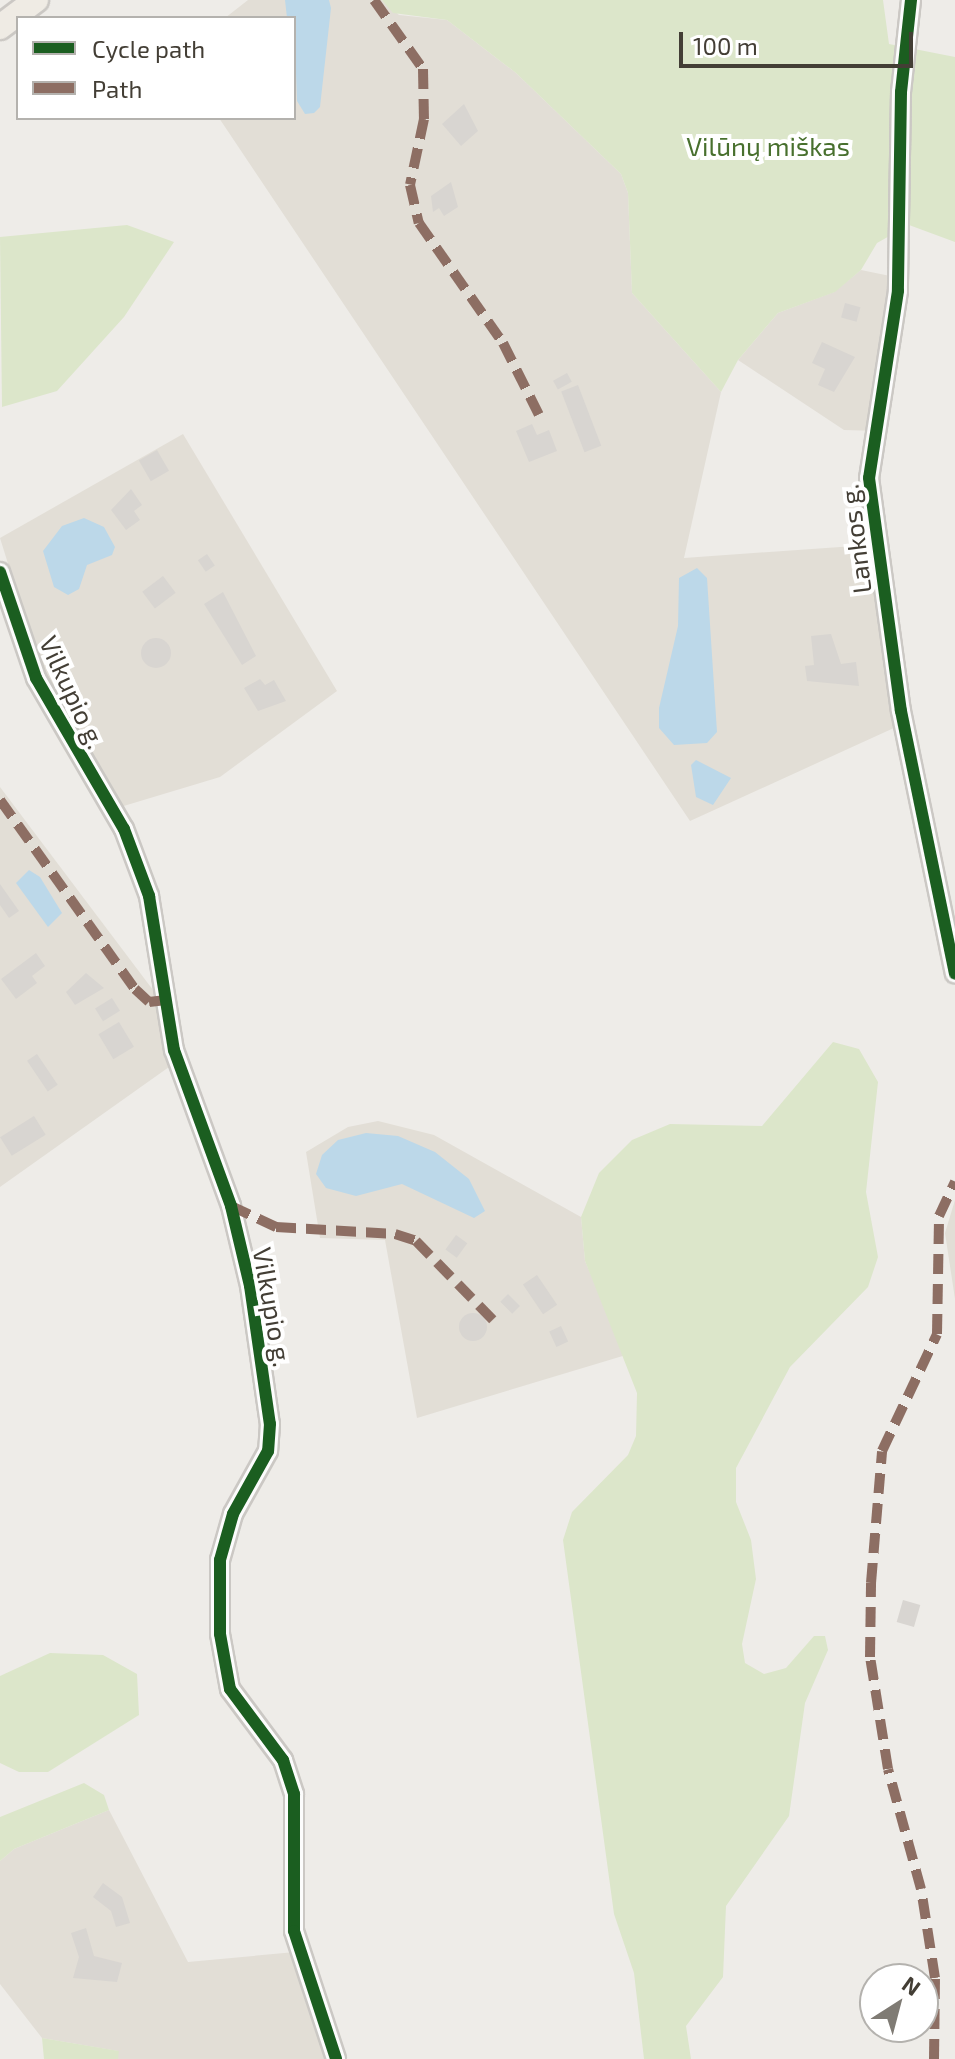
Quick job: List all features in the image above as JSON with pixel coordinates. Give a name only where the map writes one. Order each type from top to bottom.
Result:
[{"type":"main road","points":[[0,27],[30,2]]},
{"type":"street","name":"Lankos g.","points":[[911,0],[901,92],[898,291],[869,478],[901,711],[955,973]]},
{"type":"street","name":"Vilkupio g.","points":[[0,572],[36,678],[124,829],[149,896],[174,1050],[231,1206],[247,1272],[270,1424],[268,1451],[233,1514],[220,1560],[220,1634],[230,1689],[283,1760],[294,1794],[294,1931],[336,2059]]},
{"type":"shaded area","points":[[248,0],[382,0],[399,15],[447,20],[516,73],[621,174],[628,193],[632,293],[721,392],[684,558],[883,544],[907,722],[690,821],[220,120],[296,120],[296,16],[228,16]]},
{"type":"shaded area","points":[[861,270],[895,277],[879,431],[844,430],[738,360],[778,313],[834,292]]},
{"type":"shaded area","points":[[183,434],[337,691],[220,777],[117,808],[42,673],[0,538]]},
{"type":"shaded area","points":[[0,787],[156,994],[169,1067],[0,1187]]},
{"type":"shaded area","points":[[378,1121],[434,1135],[581,1217],[585,1261],[626,1355],[417,1418],[385,1240],[320,1238],[306,1152],[348,1127]]},
{"type":"shaded area","points":[[955,1200],[955,1299],[945,1233]]},
{"type":"shaded area","points":[[109,1810],[188,1962],[295,1952],[330,2059],[118,2059],[118,2051],[42,2038],[0,1984],[0,1861],[14,1849]]},
{"type":"green space","name":"Vilūnų miškas","points":[[382,0],[883,0],[889,44],[955,57],[955,242],[909,225],[877,243],[861,270],[835,292],[778,313],[738,360],[721,392],[632,293],[628,193],[621,174],[516,73],[447,20],[393,13]]},
{"type":"green space","points":[[127,225],[174,242],[124,317],[57,391],[2,407],[0,237]]},
{"type":"green space","points":[[833,1042],[859,1049],[878,1082],[866,1192],[878,1257],[868,1287],[790,1367],[736,1468],[736,1502],[751,1540],[756,1579],[742,1644],[745,1663],[764,1674],[786,1668],[814,1636],[825,1636],[828,1650],[805,1703],[789,1816],[726,1906],[723,1977],[686,2026],[691,2059],[644,2059],[634,1973],[614,1914],[563,1540],[572,1512],[628,1455],[636,1436],[637,1393],[585,1261],[581,1217],[599,1173],[632,1140],[670,1124],[762,1126]]},
{"type":"green space","points":[[50,1653],[103,1655],[137,1674],[139,1715],[48,1772],[19,1772],[0,1763],[0,1676]]},
{"type":"green space","points":[[84,1783],[104,1795],[109,1810],[14,1849],[0,1861],[0,1817]]},
{"type":"green space","points":[[42,2038],[119,2051],[118,2059],[44,2059]]},
{"type":"water","points":[[285,0],[329,0],[331,8],[320,107],[314,113],[305,114],[297,101],[296,16],[287,16]]},
{"type":"water","points":[[84,518],[104,527],[115,547],[112,555],[87,565],[79,589],[68,595],[54,587],[43,551],[62,526]]},
{"type":"water","points":[[697,568],[707,578],[717,732],[707,743],[674,745],[659,728],[659,708],[678,626],[679,578]]},
{"type":"water","points":[[696,760],[731,778],[713,805],[696,797],[691,765]]},
{"type":"water","points":[[29,870],[40,877],[62,913],[48,927],[16,883]]},
{"type":"water","points":[[366,1133],[398,1136],[435,1152],[469,1179],[485,1211],[474,1218],[402,1184],[356,1196],[326,1188],[316,1174],[322,1155],[338,1140]]},
{"type":"building","points":[[464,104],[478,131],[461,146],[442,124]]},
{"type":"building","points":[[451,182],[458,207],[444,216],[439,208],[433,212],[431,196]]},
{"type":"building","points":[[845,303],[860,307],[857,322],[841,317]]},
{"type":"building","points":[[822,342],[855,357],[834,392],[818,385],[825,369],[812,363]]},
{"type":"building","points":[[567,373],[572,382],[558,390],[553,381]]},
{"type":"building","points":[[578,385],[601,446],[584,452],[561,391]]},
{"type":"building","points":[[532,424],[537,435],[549,430],[557,451],[529,462],[516,431]]},
{"type":"building","points":[[157,450],[169,471],[151,481],[139,460]]},
{"type":"building","points":[[131,489],[142,505],[134,511],[140,520],[126,530],[111,510]]},
{"type":"building","points":[[207,554],[215,566],[206,572],[198,560]]},
{"type":"building","points":[[163,576],[176,593],[155,608],[142,592]]},
{"type":"building","points":[[223,592],[256,656],[242,665],[204,604]]},
{"type":"building","points":[[831,634],[841,664],[856,662],[859,686],[807,681],[805,666],[814,665],[811,636]]},
{"type":"building","points":[[156,638],[162,639],[170,647],[170,659],[162,667],[156,668],[150,667],[142,659],[141,653],[142,647],[150,639]]},
{"type":"building","points":[[260,679],[265,685],[274,680],[286,701],[258,711],[244,688]]},
{"type":"building","points":[[0,884],[19,911],[9,918],[0,905]]},
{"type":"building","points":[[36,953],[45,966],[32,976],[37,983],[16,999],[1,979]]},
{"type":"building","points":[[86,973],[104,988],[75,1005],[66,992]]},
{"type":"building","points":[[112,998],[120,1011],[103,1021],[95,1009]]},
{"type":"building","points":[[119,1022],[134,1047],[113,1059],[98,1034]]},
{"type":"building","points":[[37,1054],[58,1085],[48,1091],[27,1061]]},
{"type":"building","points":[[34,1116],[46,1135],[12,1156],[0,1137]]},
{"type":"building","points":[[456,1235],[467,1243],[457,1258],[445,1250]]},
{"type":"building","points":[[537,1275],[557,1305],[543,1314],[523,1285]]},
{"type":"building","points":[[508,1294],[520,1306],[512,1314],[500,1302]]},
{"type":"building","points":[[473,1313],[483,1317],[487,1327],[483,1337],[473,1341],[463,1337],[459,1327],[463,1317]]},
{"type":"building","points":[[561,1326],[568,1341],[556,1347],[549,1331]]},
{"type":"building","points":[[903,1600],[920,1605],[914,1627],[897,1622]]},
{"type":"building","points":[[103,1883],[122,1897],[130,1923],[116,1927],[111,1911],[93,1897]]},
{"type":"building","points":[[86,1928],[94,1956],[122,1963],[117,1982],[73,1978],[79,1957],[71,1933]]},
{"type":"marked path","points":[[374,0],[423,69],[424,119],[410,185],[419,223],[503,343],[539,415]]},
{"type":"marked path","points":[[0,800],[135,989],[149,1002],[166,1000]]},
{"type":"marked path","points":[[934,2059],[935,1978],[921,1889],[888,1769],[870,1657],[871,1583],[882,1451],[937,1334],[939,1216],[955,1181]]},
{"type":"marked path","points":[[231,1206],[276,1227],[395,1234],[416,1241],[500,1327]]},
{"type":"cycle path","points":[[911,0],[901,92],[898,291],[869,478],[901,711],[955,973]]},
{"type":"cycle path","points":[[0,572],[36,678],[124,829],[149,896],[174,1050],[231,1206],[250,1286],[270,1424],[268,1451],[233,1514],[220,1560],[220,1634],[230,1689],[283,1760],[294,1794],[294,1931],[336,2059]]}]
